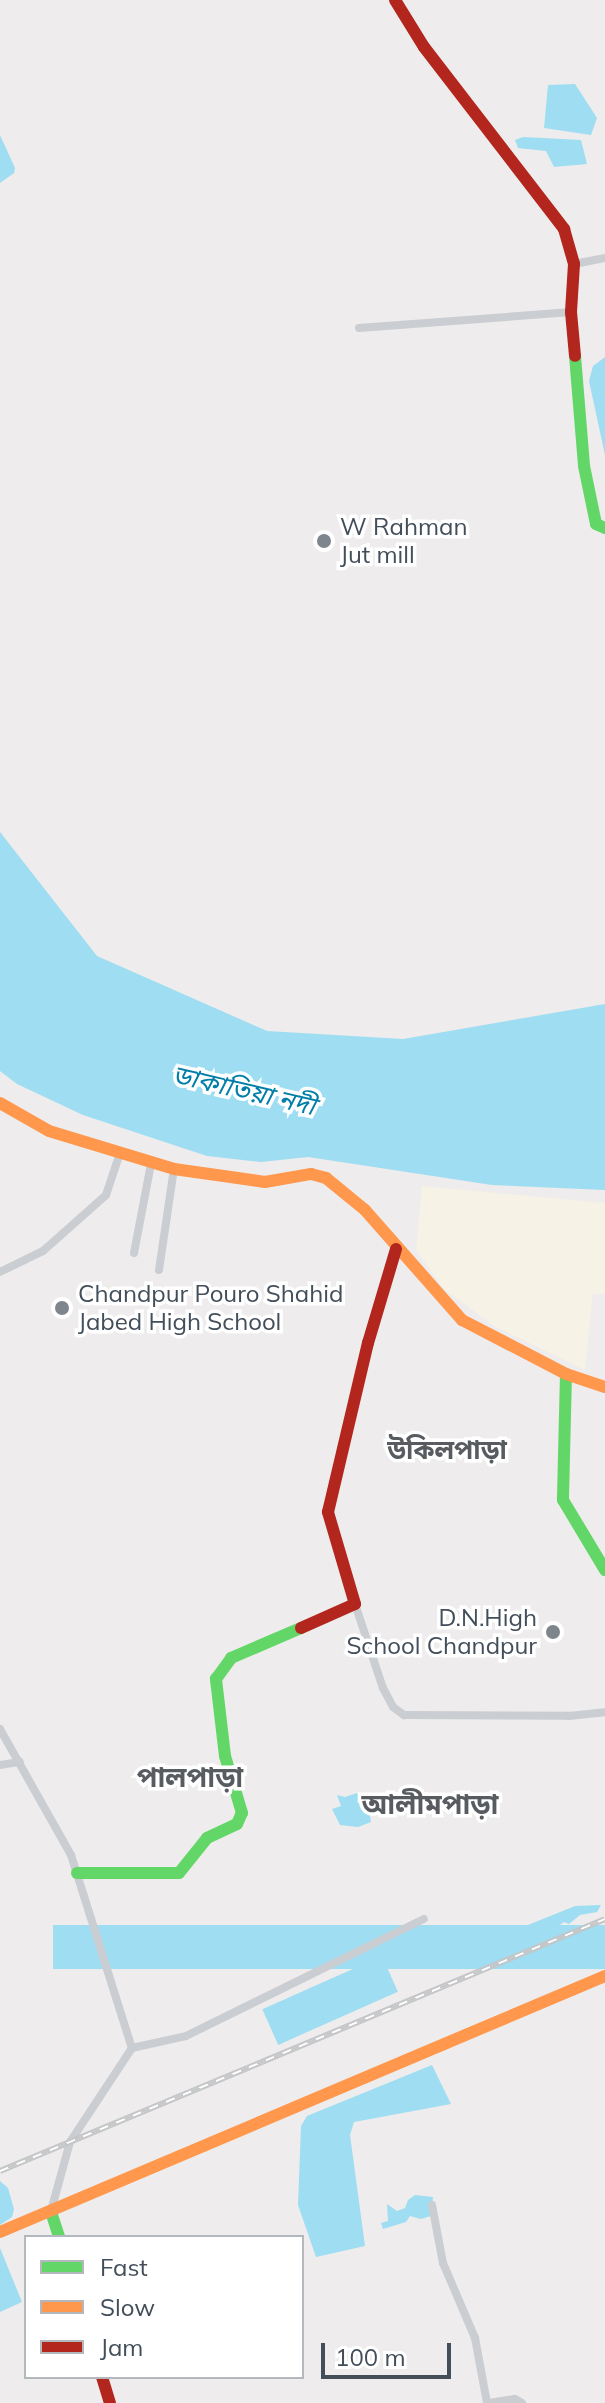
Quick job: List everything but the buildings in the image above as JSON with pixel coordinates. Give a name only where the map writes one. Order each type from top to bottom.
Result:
[{"type":"street","points":[[395,0],[424,47],[564,229],[574,264],[571,312],[584,466],[596,524],[605,528]]},
{"type":"street","points":[[574,264],[605,258]]},
{"type":"street","points":[[359,328],[571,312]]},
{"type":"street","points":[[0,1103],[49,1131],[151,1164],[265,1182],[311,1174],[326,1178],[365,1210],[396,1249],[462,1320],[566,1374],[605,1387]]},
{"type":"street","points":[[0,1272],[43,1251],[106,1195],[120,1153]]},
{"type":"street","points":[[134,1253],[151,1164]]},
{"type":"street","points":[[159,1270],[174,1169]]},
{"type":"street","points":[[396,1249],[368,1343],[328,1512],[383,1688],[393,1707],[404,1715],[569,1716],[605,1712]]},
{"type":"street","points":[[566,1374],[563,1500],[605,1570]]},
{"type":"street","points":[[77,1873],[179,1873],[207,1838],[237,1824],[242,1813],[225,1756],[216,1679],[219,1670],[231,1658],[355,1604]]},
{"type":"street","points":[[0,1729],[71,1855],[132,2048]]},
{"type":"street","points":[[0,1765],[20,1762]]},
{"type":"street","points":[[58,2235],[51,2212],[70,2142],[132,2048],[186,2036],[424,1919]]},
{"type":"street","points":[[0,2232],[605,1976]]},
{"type":"street","points":[[432,2205],[443,2263],[475,2338],[488,2403],[515,2399],[522,2403]]},
{"type":"street","points":[[103,2379],[110,2403]]},
{"type":"shaded area","points":[[422,1186],[605,1203],[605,1294],[593,1294],[585,1370],[494,1326],[444,1289],[416,1250]]},
{"type":"water","points":[[575,84],[597,118],[591,135],[544,128],[548,85]]},
{"type":"water","points":[[0,135],[15,168],[14,173],[0,183]]},
{"type":"water","points":[[523,137],[581,140],[587,164],[554,167],[546,151],[518,148],[515,140]]},
{"type":"water","points":[[605,357],[605,455],[589,381],[593,366]]},
{"type":"water","name":"ডাকাতিয়া নদী","points":[[0,832],[97,956],[267,1031],[403,1039],[605,1004],[605,1190],[492,1185],[308,1157],[261,1162],[207,1156],[83,1115],[17,1084],[0,1071]]},
{"type":"water","points":[[357,1793],[361,1797],[367,1796],[371,1822],[358,1827],[340,1825],[332,1809],[341,1806],[337,1795],[345,1797]]},
{"type":"water","points":[[601,1905],[597,1912],[580,1915],[569,1924],[564,1922],[551,1931],[509,1942],[482,1961],[466,1965],[467,1954],[487,1948],[500,1928],[523,1927],[575,1906]]},
{"type":"water","points":[[53,1925],[605,1925],[605,1969],[53,1969]]},
{"type":"water","points":[[382,1956],[398,1992],[278,2045],[262,2009]]},
{"type":"water","points":[[432,2065],[451,2104],[354,2122],[350,2135],[365,2246],[316,2257],[298,2205],[301,2126],[307,2116]]},
{"type":"water","points":[[0,2181],[8,2188],[14,2209],[12,2217],[0,2225]]},
{"type":"water","points":[[415,2195],[433,2197],[431,2216],[421,2219],[410,2216],[406,2222],[383,2229],[381,2223],[388,2221],[387,2204],[397,2211],[405,2208],[408,2200]]},
{"type":"water","points":[[0,2248],[22,2302],[0,2312]]},
{"type":"railway","points":[[0,2171],[605,1919]]},
{"type":"traffic: fast","points":[[575,356],[584,466],[596,524],[605,528]]},
{"type":"traffic: fast","points":[[566,1374],[563,1500],[605,1570]]},
{"type":"traffic: fast","points":[[77,1873],[179,1873],[207,1838],[237,1824],[242,1813],[225,1756],[216,1679],[231,1658],[301,1628]]},
{"type":"traffic: fast","points":[[51,2212],[58,2235]]},
{"type":"traffic: slow","points":[[0,1103],[49,1131],[174,1169],[265,1182],[311,1174],[326,1178],[365,1210],[462,1320],[566,1374],[605,1387]]},
{"type":"traffic: slow","points":[[0,2232],[605,1976]]},
{"type":"traffic: jam","points":[[395,0],[424,47],[564,229],[574,264],[571,312],[575,356]]},
{"type":"traffic: jam","points":[[301,1628],[355,1604],[328,1512],[368,1343],[396,1249]]},
{"type":"traffic: jam","points":[[103,2379],[110,2403]]},
{"type":"place","name":"W Rahman Jut mill","points":[[324,541]]},
{"type":"place","name":"Chandpur Pouro Shahid Jabed High School","points":[[62,1308]]},
{"type":"place","name":"D.N.High School Chandpur","points":[[553,1632]]},
{"type":"district","name":"উকিলপাড়া","points":[[447,1450]]},
{"type":"district","name":"পালপাড়া","points":[[190,1777]]},
{"type":"district","name":"আলীমপাড়া","points":[[430,1804]]}]
